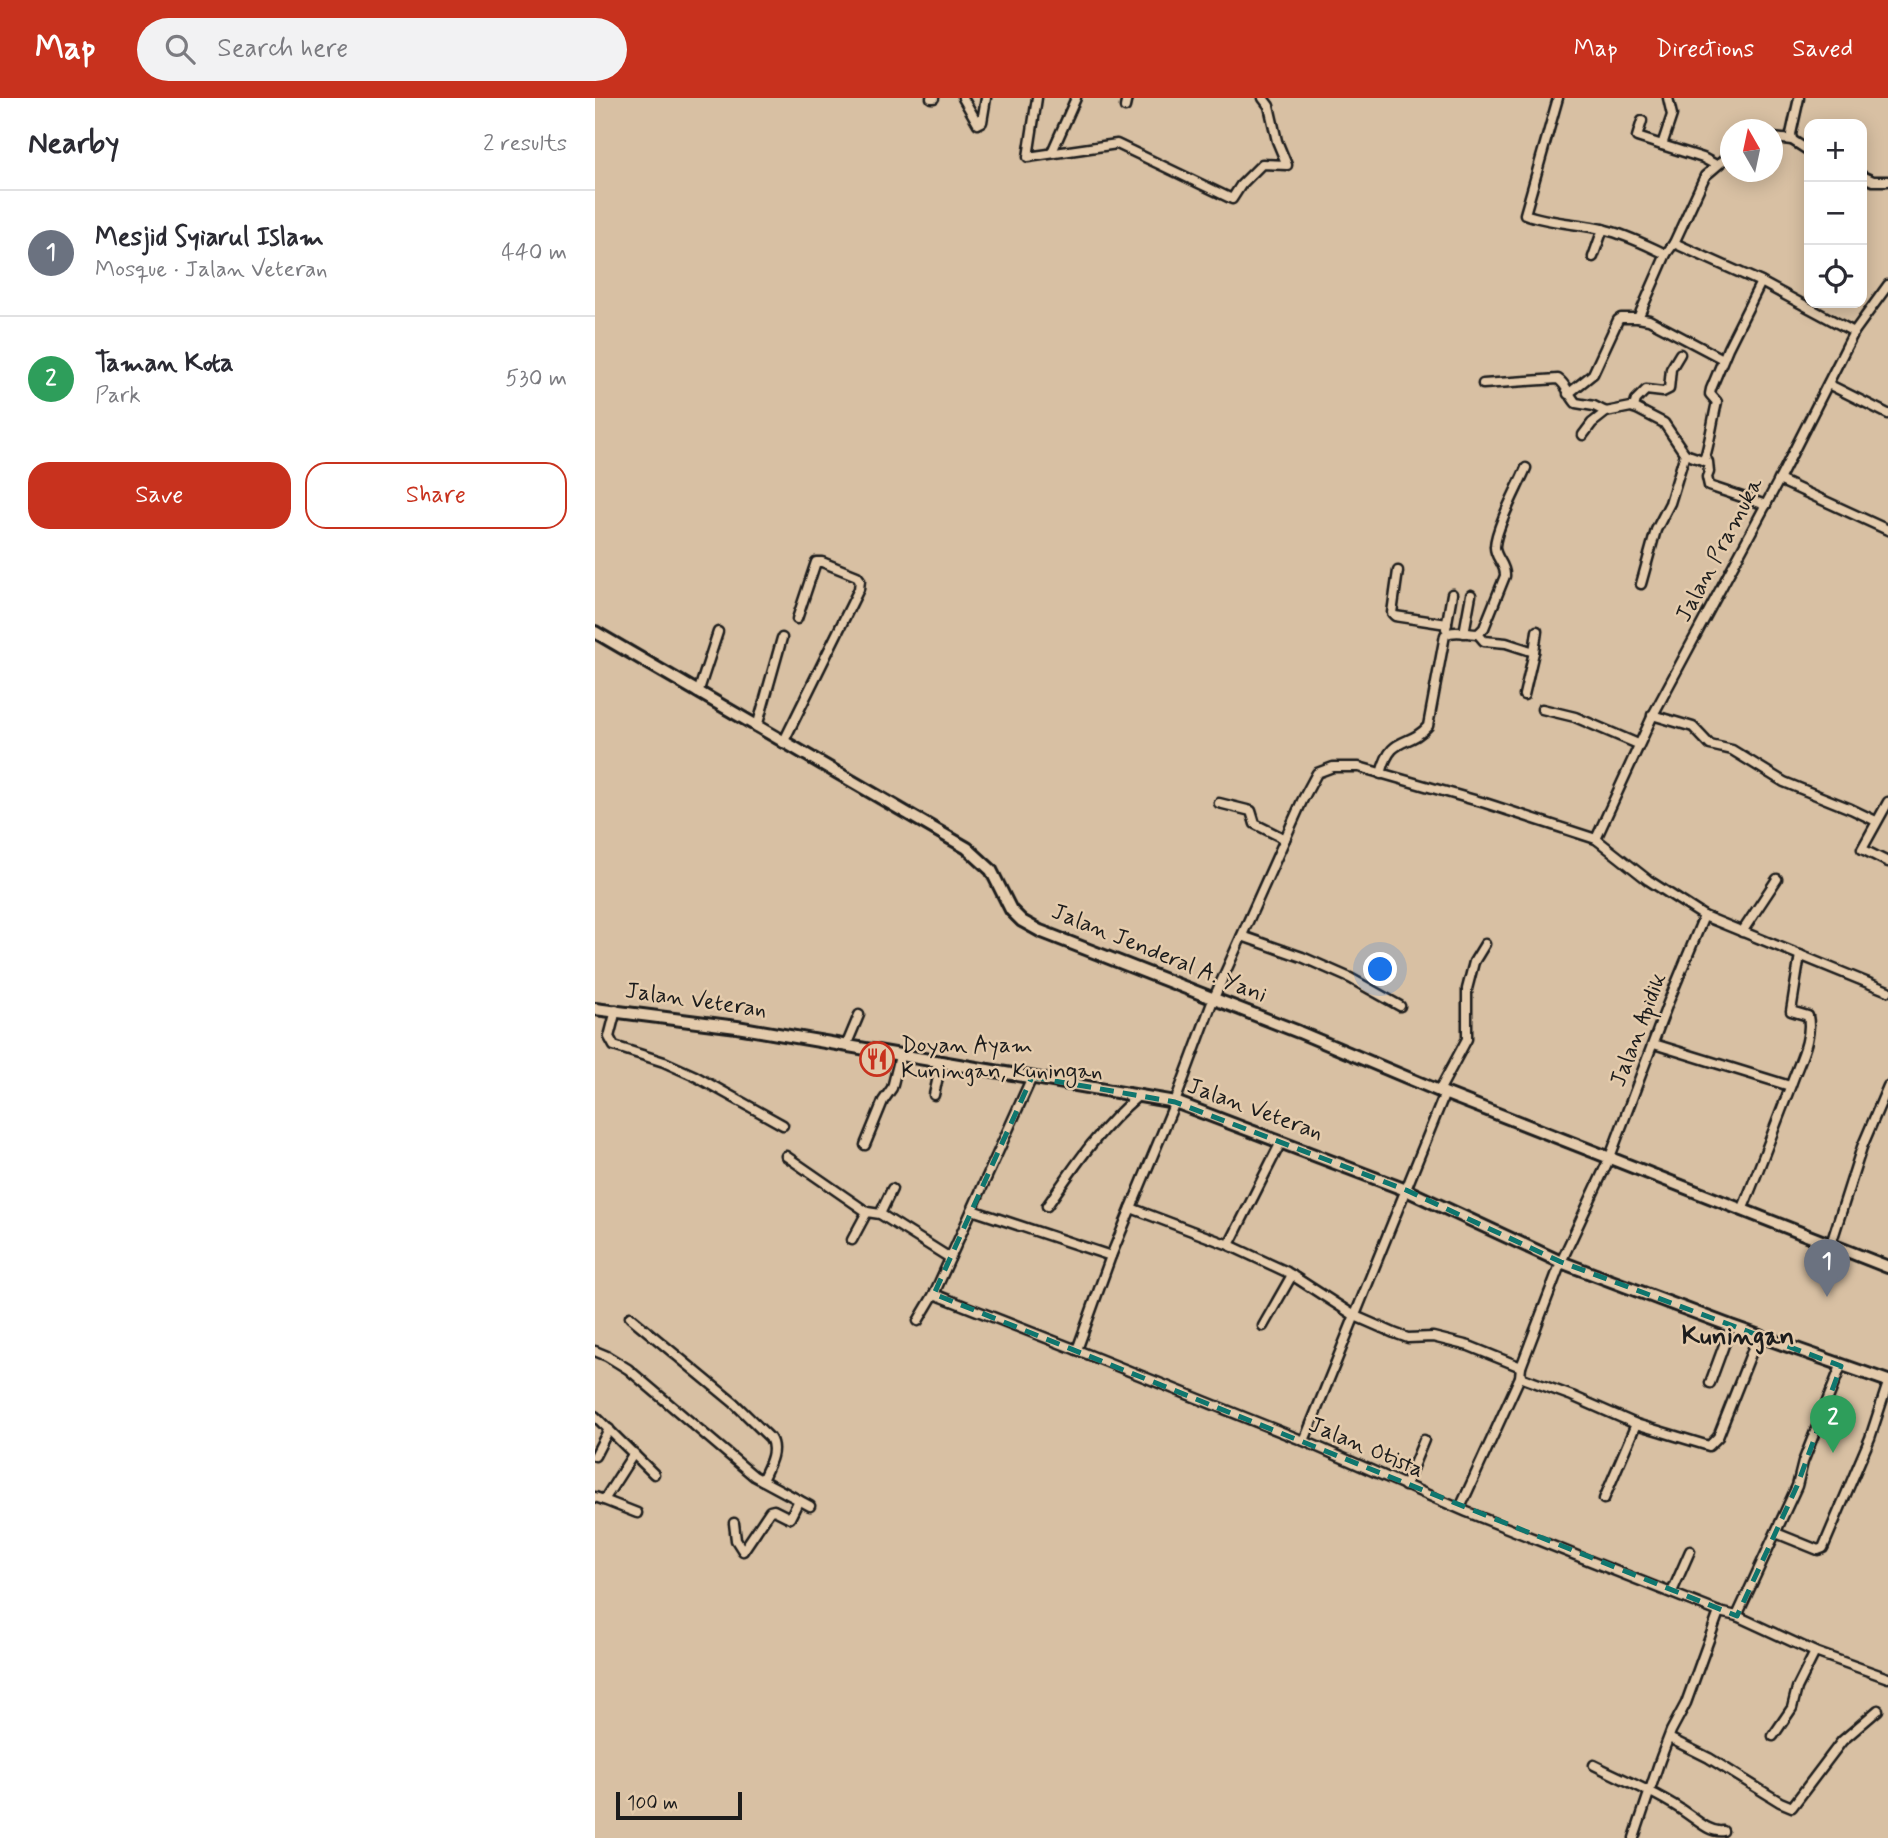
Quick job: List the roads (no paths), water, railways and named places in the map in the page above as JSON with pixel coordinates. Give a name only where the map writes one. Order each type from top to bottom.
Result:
[{"type":"main road","name":"Jalan Jenderal A. Yani","points":[[595,632],[967,848],[991,870],[1011,909],[1022,920],[1040,931],[1888,1267]]},
{"type":"main road","name":"Jalan Veteran","points":[[595,1009],[846,1046],[1175,1102],[1406,1191],[1561,1262],[1888,1382]]},
{"type":"street","points":[[963,98],[978,124],[982,122],[986,98]]},
{"type":"street","points":[[1037,98],[1028,156],[1117,144],[1231,200],[1241,185],[1262,164],[1287,165],[1277,141],[1269,106],[1263,98]]},
{"type":"street","points":[[1052,152],[1076,98]]},
{"type":"street","points":[[1558,98],[1525,214],[1628,236],[1667,254]]},
{"type":"street","points":[[1662,145],[1672,115],[1668,98]]},
{"type":"street","points":[[1792,141],[1791,134],[1799,98]]},
{"type":"street","points":[[1642,121],[1637,137],[1703,158],[1716,165]]},
{"type":"street","points":[[1783,140],[1804,148]]},
{"type":"street","points":[[1638,318],[1701,184],[1720,162]]},
{"type":"street","points":[[1867,178],[1888,181]]},
{"type":"street","points":[[1593,257],[1602,229]]},
{"type":"street","points":[[1674,243],[1761,282],[1854,332]]},
{"type":"street","points":[[1704,461],[1717,402],[1710,392],[1761,282]]},
{"type":"street","name":"Jalan Pramuka","points":[[1596,839],[1652,715],[1766,505],[1854,332],[1888,285]]},
{"type":"street","points":[[1567,394],[1593,374],[1621,318],[1649,320],[1723,359]]},
{"type":"street","points":[[1634,407],[1636,400],[1646,390],[1663,392],[1669,389],[1671,369],[1680,354]]},
{"type":"street","points":[[1483,384],[1558,379],[1564,383],[1567,394],[1576,404],[1594,406],[1606,412]]},
{"type":"street","points":[[1828,384],[1888,414]]},
{"type":"street","points":[[1583,435],[1592,423],[1606,412],[1634,407],[1664,424],[1685,454],[1708,462],[1709,486],[1766,505]]},
{"type":"street","points":[[1641,584],[1656,530],[1670,503],[1685,454]]},
{"type":"street","points":[[1478,634],[1484,628],[1505,578],[1505,567],[1494,549],[1526,468]]},
{"type":"street","points":[[1779,480],[1888,530]]},
{"type":"street","points":[[783,743],[859,589],[860,580],[857,576],[816,562],[797,620]]},
{"type":"street","points":[[1398,571],[1393,615],[1447,624]]},
{"type":"street","points":[[1381,774],[1384,761],[1397,744],[1421,734],[1428,726],[1452,594]]},
{"type":"street","points":[[1465,633],[1471,595]]},
{"type":"street","points":[[1524,695],[1537,631]]},
{"type":"street","points":[[698,693],[718,632]]},
{"type":"street","points":[[1445,635],[1449,632],[1478,634],[1484,641],[1506,643],[1534,652]]},
{"type":"street","points":[[757,727],[782,638]]},
{"type":"street","points":[[1542,709],[1575,717],[1638,744]]},
{"type":"street","points":[[1652,715],[1693,727],[1710,745],[1732,750],[1783,782],[1851,808],[1876,821]]},
{"type":"street","points":[[1077,1350],[1111,1256],[1175,1102],[1213,1000],[1317,773],[1332,766],[1359,767],[1485,803],[1596,839],[1648,880],[1704,916],[1888,991]]},
{"type":"street","points":[[1888,802],[1863,849],[1888,862]]},
{"type":"street","points":[[1219,803],[1251,811],[1255,824],[1285,839]]},
{"type":"street","points":[[1742,932],[1777,879]]},
{"type":"street","name":"Jalan Apidik","points":[[1460,1508],[1520,1377],[1521,1367],[1561,1262],[1610,1157],[1704,916]]},
{"type":"street","points":[[1242,936],[1302,957],[1350,978],[1400,1006]]},
{"type":"street","points":[[1304,1441],[1406,1191],[1442,1092],[1467,1039],[1467,989],[1474,962],[1485,944]]},
{"type":"street","points":[[1742,1208],[1806,1046],[1808,1016],[1791,1010],[1800,955]]},
{"type":"street","points":[[616,1010],[609,1037],[614,1046],[664,1062],[695,1076],[783,1125]]},
{"type":"street","points":[[846,1046],[859,1015]]},
{"type":"street","points":[[1654,1044],[1790,1086]]},
{"type":"street","points":[[865,1145],[883,1101],[892,1088],[900,1056]]},
{"type":"street","points":[[934,1095],[941,1063]]},
{"type":"street","points":[[918,1321],[934,1294],[1033,1077]]},
{"type":"street","points":[[1831,1244],[1862,1147],[1888,1086]]},
{"type":"street","points":[[1047,1206],[1092,1140],[1139,1095]]},
{"type":"street","points":[[1877,1111],[1888,1115]]},
{"type":"street","points":[[1229,1245],[1281,1142]]},
{"type":"street","points":[[786,1156],[867,1212],[880,1214],[950,1258]]},
{"type":"street","points":[[880,1214],[892,1189]]},
{"type":"street","points":[[1131,1208],[1229,1245],[1292,1275],[1355,1316],[1408,1338],[1433,1337],[1469,1346],[1521,1367]]},
{"type":"street","points":[[972,1210],[1111,1256]]},
{"type":"street","points":[[852,1240],[867,1212]]},
{"type":"street","points":[[1263,1326],[1292,1275]]},
{"type":"street","name":"Jalan Otista","points":[[934,1294],[1304,1441],[1405,1486],[1719,1612],[1737,1616],[1815,1652],[1888,1678]]},
{"type":"street","points":[[630,1317],[734,1404],[770,1438],[773,1443],[772,1455],[762,1480]]},
{"type":"street","points":[[1710,1382],[1731,1326]]},
{"type":"street","points":[[1520,1377],[1636,1424],[1709,1446],[1714,1443],[1758,1336]]},
{"type":"street","points":[[595,1351],[628,1369],[762,1480],[810,1506]]},
{"type":"street","points":[[1737,1616],[1797,1486],[1803,1462],[1840,1366]]},
{"type":"street","points":[[1776,1533],[1818,1550],[1823,1548],[1870,1438],[1888,1382]]},
{"type":"street","points":[[595,1416],[654,1474]]},
{"type":"street","points":[[1604,1499],[1636,1424]]},
{"type":"street","points":[[595,1456],[609,1429]]},
{"type":"street","points":[[1405,1486],[1424,1440]]},
{"type":"street","points":[[604,1500],[634,1453]]},
{"type":"street","points":[[595,1497],[637,1513]]},
{"type":"street","points":[[734,1523],[736,1540],[743,1550],[769,1511],[774,1510],[790,1518],[799,1500]]},
{"type":"street","points":[[1672,1592],[1690,1551]]},
{"type":"street","points":[[1634,1838],[1669,1738],[1686,1703],[1719,1612]]},
{"type":"street","points":[[1773,1736],[1792,1708],[1797,1688],[1815,1652]]},
{"type":"street","points":[[1669,1738],[1709,1758],[1792,1807],[1842,1741],[1878,1710]]},
{"type":"street","points":[[1594,1765],[1650,1791],[1702,1825],[1718,1832],[1723,1831]]},
{"type":"place","name":"Doyan Ayam Kuningan, Kuningan","points":[[877,1059]]},
{"type":"place","name":"Mesjid Syiarul Islam","points":[[1827,1297]]},
{"type":"place","name":"Taman Kota","points":[[1833,1453]]},
{"type":"district","name":"Kuningan","points":[[1738,1337]]}]
